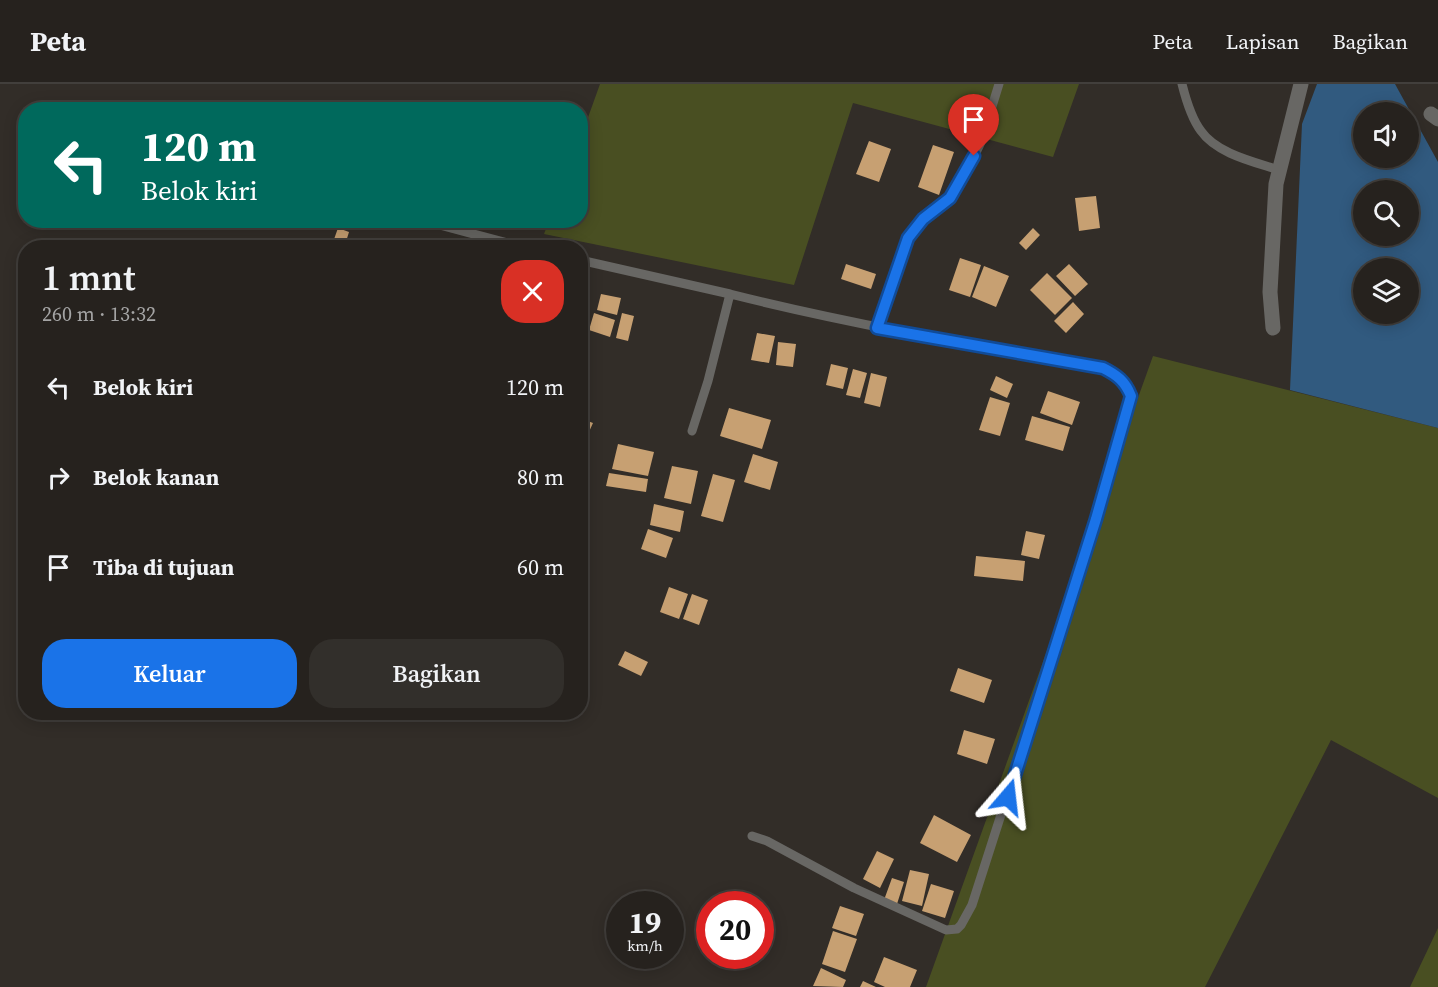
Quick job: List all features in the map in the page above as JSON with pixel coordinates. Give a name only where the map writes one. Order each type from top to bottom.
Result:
[{"type":"street","points":[[1273,328],[1270,292],[1276,184],[1301,84]]},
{"type":"lane","points":[[877,328],[908,238],[923,219],[950,198],[967,171],[981,142],[999,84]]},
{"type":"lane","points":[[1182,84],[1187,102],[1201,132],[1233,155],[1279,170]]},
{"type":"lane","points":[[452,228],[496,240]]},
{"type":"lane","points":[[588,262],[877,328],[1103,368],[1119,377],[1127,386],[1131,396],[1096,519],[1001,818],[972,905],[961,925],[957,929],[946,930],[854,888],[767,841],[753,837]]},
{"type":"lane","points":[[692,431],[708,381],[730,294]]},
{"type":"green space","points":[[600,84],[1079,84],[1053,157],[853,103],[794,285],[588,243],[588,240],[573,240],[544,234],[546,228],[588,228],[588,117]]},
{"type":"green space","points":[[1153,356],[1438,428],[1438,798],[1331,740],[1205,987],[926,987]]},
{"type":"green space","points":[[1438,928],[1438,987],[1410,987]]},
{"type":"water","points":[[1317,84],[1395,84],[1405,102],[1353,102],[1353,168],[1419,168],[1419,128],[1438,162],[1438,428],[1290,390],[1302,124]]},
{"type":"building","points":[[869,141],[891,149],[879,182],[856,174]]},
{"type":"building","points":[[933,145],[954,152],[939,195],[918,187]]},
{"type":"building","points":[[1096,196],[1100,228],[1079,231],[1075,198]]},
{"type":"building","points":[[338,228],[349,232],[346,240],[334,240]]},
{"type":"building","points":[[1033,228],[1040,235],[1026,250],[1019,243]]},
{"type":"building","points":[[960,258],[981,265],[970,297],[949,290]]},
{"type":"building","points":[[846,264],[876,274],[871,289],[841,279]]},
{"type":"building","points":[[1069,264],[1088,284],[1075,296],[1056,276]]},
{"type":"building","points":[[984,266],[1009,276],[996,307],[972,297]]},
{"type":"building","points":[[1047,273],[1072,298],[1055,315],[1030,290]]},
{"type":"building","points":[[601,294],[621,298],[617,315],[597,310]]},
{"type":"building","points":[[1073,302],[1084,314],[1066,333],[1054,321]]},
{"type":"building","points":[[594,313],[615,320],[610,337],[589,330]]},
{"type":"building","points":[[622,313],[634,316],[628,341],[616,338]]},
{"type":"building","points":[[757,333],[775,336],[769,363],[751,360]]},
{"type":"building","points":[[778,342],[796,344],[793,367],[776,365]]},
{"type":"building","points":[[831,364],[848,368],[843,389],[826,385]]},
{"type":"building","points":[[853,369],[867,373],[860,398],[846,395]]},
{"type":"building","points":[[871,373],[887,377],[880,407],[864,403]]},
{"type":"building","points":[[996,376],[1013,384],[1007,398],[990,390]]},
{"type":"building","points":[[1048,391],[1080,402],[1072,425],[1040,413]]},
{"type":"building","points":[[990,397],[1010,403],[1000,436],[979,430]]},
{"type":"building","points":[[729,408],[771,420],[762,449],[720,436]]},
{"type":"building","points":[[1032,416],[1070,427],[1063,451],[1025,440]]},
{"type":"building","points":[[588,421],[593,423],[588,434]]},
{"type":"building","points":[[618,444],[654,452],[648,476],[612,469]]},
{"type":"building","points":[[753,454],[778,462],[770,490],[744,482]]},
{"type":"building","points":[[672,466],[698,471],[691,504],[664,498]]},
{"type":"building","points":[[609,473],[648,479],[646,492],[606,486]]},
{"type":"building","points":[[713,474],[735,480],[723,522],[701,516]]},
{"type":"building","points":[[654,504],[684,511],[680,532],[650,525]]},
{"type":"building","points":[[648,529],[673,538],[666,558],[641,549]]},
{"type":"building","points":[[1026,531],[1045,535],[1039,559],[1021,555]]},
{"type":"building","points":[[976,556],[1025,561],[1023,581],[974,576]]},
{"type":"building","points":[[669,587],[688,594],[679,619],[660,612]]},
{"type":"building","points":[[692,594],[708,600],[699,625],[683,619]]},
{"type":"building","points":[[625,651],[648,662],[641,676],[618,665]]},
{"type":"building","points":[[958,668],[992,680],[984,703],[950,691]]},
{"type":"building","points":[[964,730],[995,739],[987,764],[957,754]]},
{"type":"building","points":[[934,815],[971,835],[957,862],[920,843]]},
{"type":"building","points":[[877,851],[894,859],[880,888],[863,879]]},
{"type":"building","points":[[910,870],[929,874],[922,906],[902,901]]},
{"type":"building","points":[[892,878],[904,882],[897,904],[884,900]]},
{"type":"building","points":[[931,884],[954,891],[945,918],[922,911]]},
{"type":"building","points":[[840,906],[864,914],[856,936],[832,928]]},
{"type":"building","points":[[833,931],[857,939],[845,972],[822,964]]},
{"type":"building","points":[[884,957],[917,970],[910,987],[885,987],[874,982]]},
{"type":"building","points":[[821,968],[846,980],[843,987],[813,986]]},
{"type":"building","points":[[863,981],[876,987],[860,987]]},
{"type":"route","points":[[974,156],[950,198],[923,219],[908,238],[877,328],[1103,368],[1119,377],[1127,386],[1131,396],[1096,519],[1008,797]]}]
